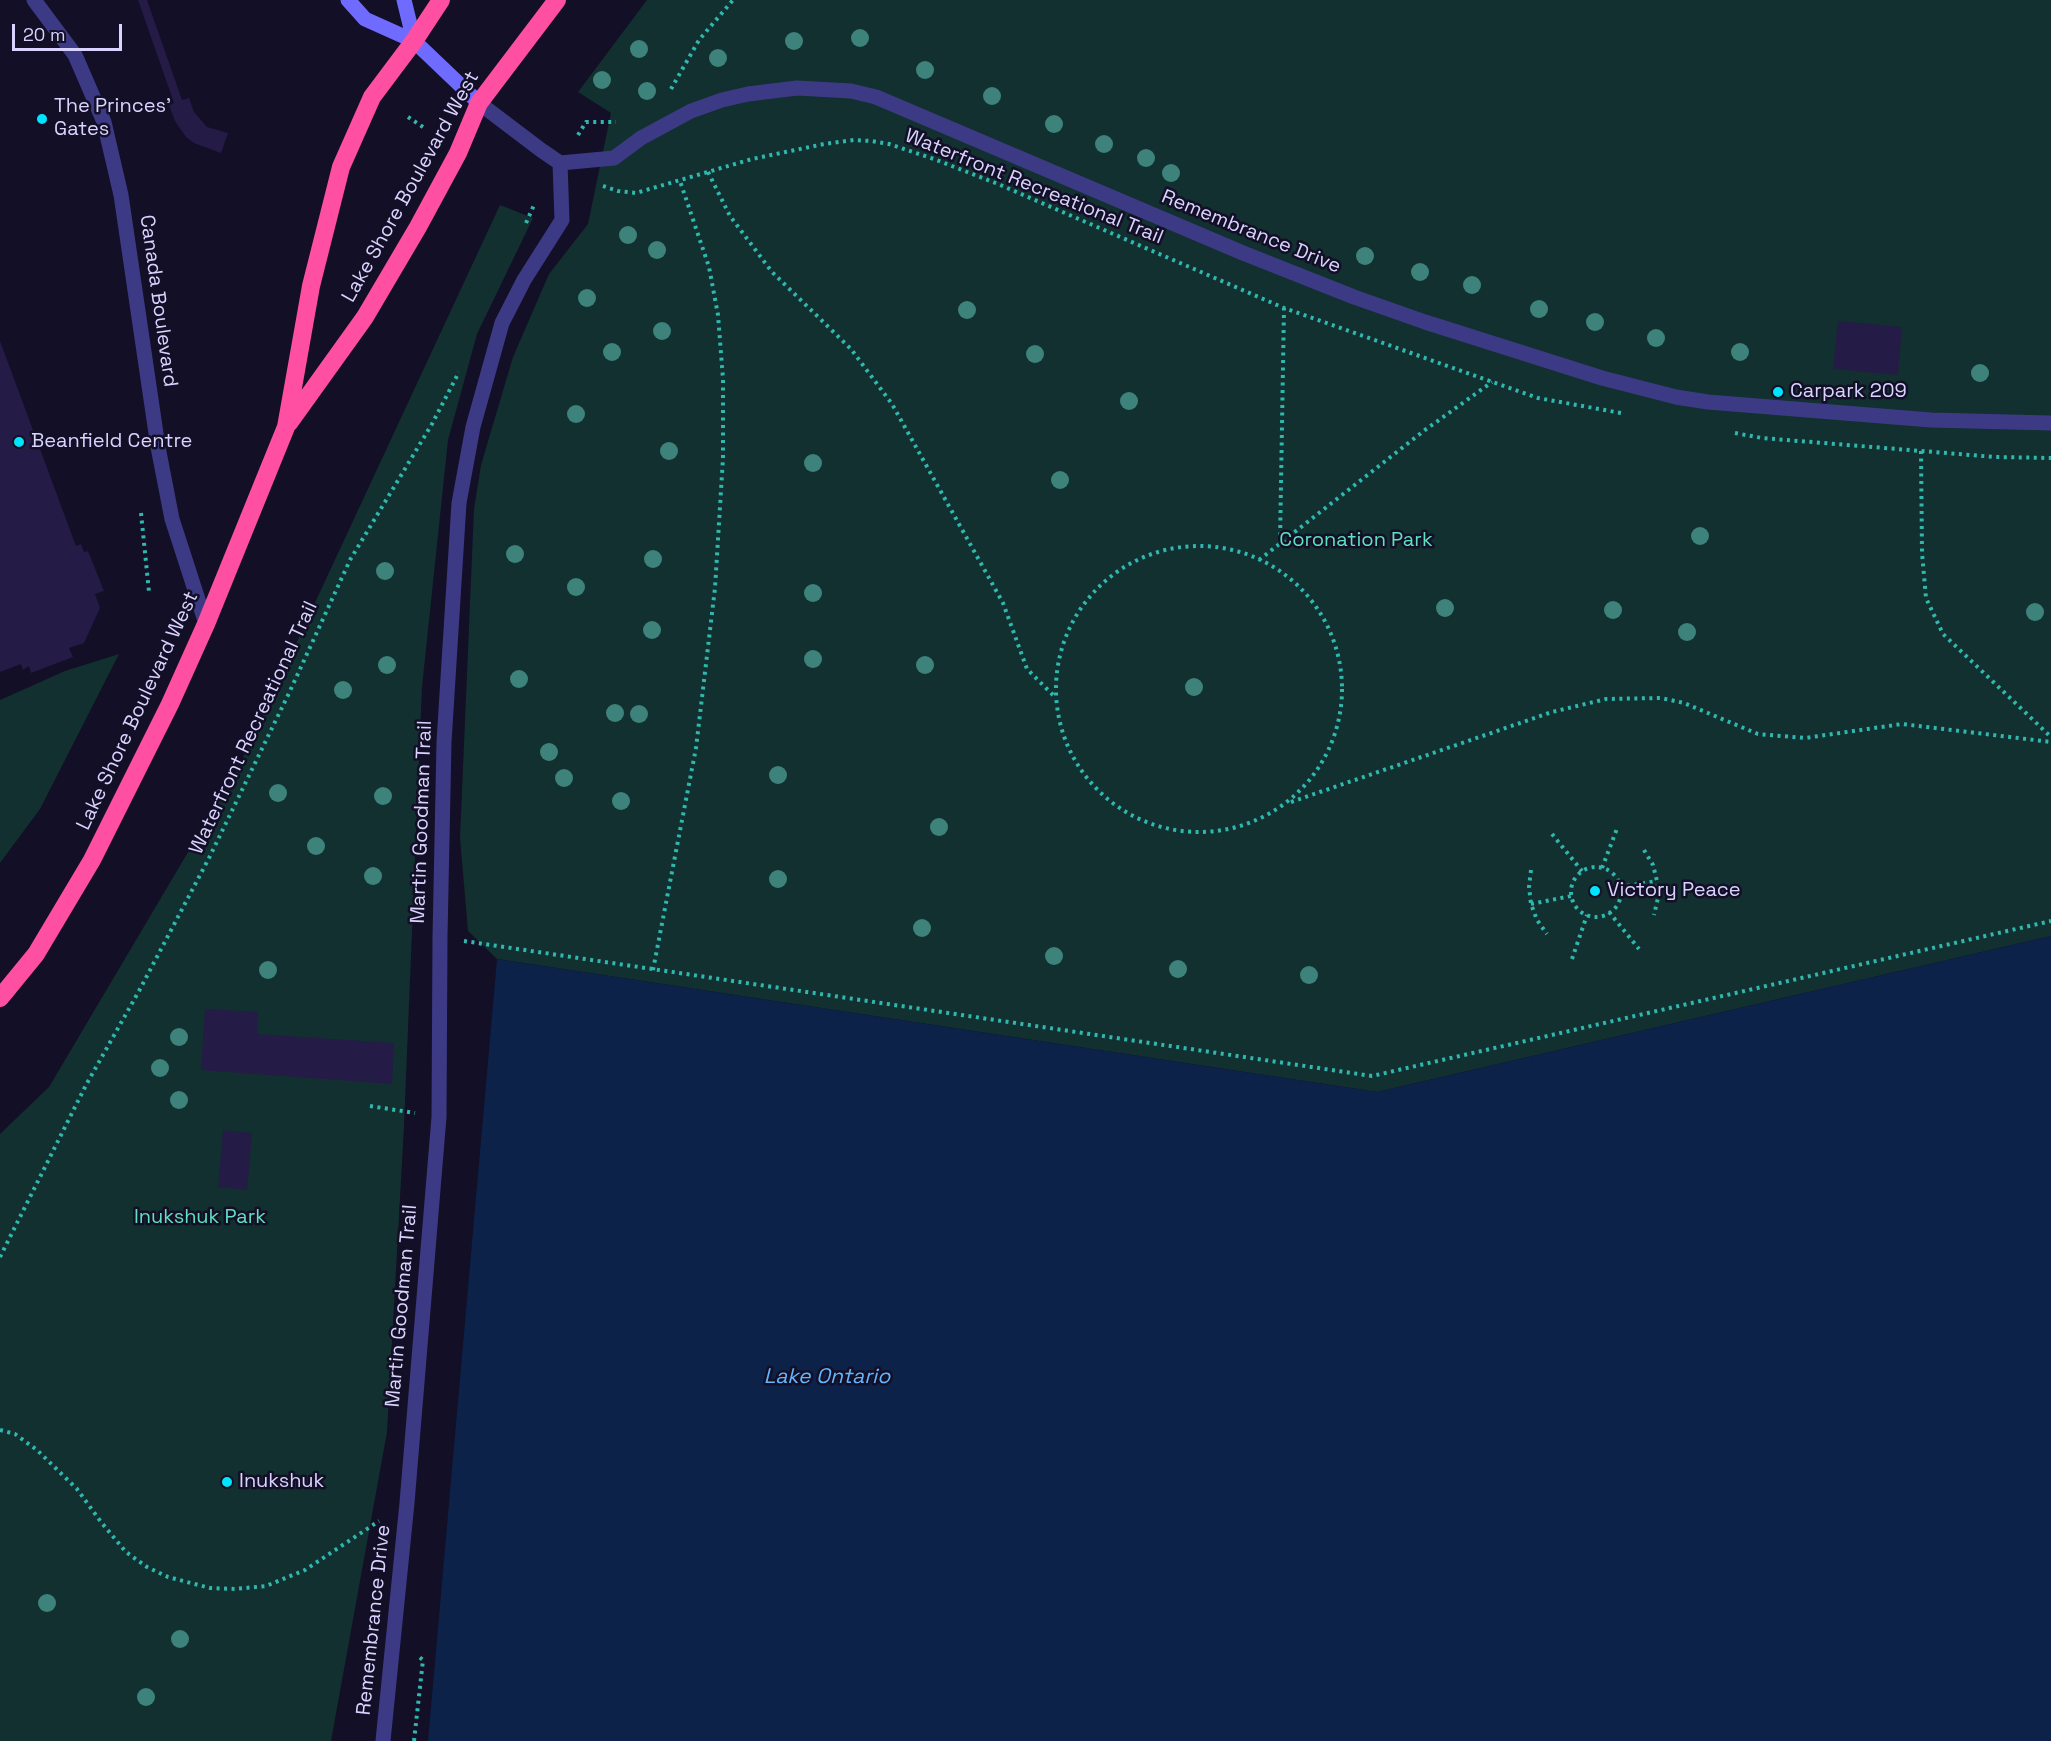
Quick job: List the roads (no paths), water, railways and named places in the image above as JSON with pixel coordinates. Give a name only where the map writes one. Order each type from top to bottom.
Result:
[{"type":"highway","name":"Lake Shore Boulevard West","points":[[0,998],[36,954],[92,860],[170,704],[206,624],[286,427],[311,286],[341,167],[372,97],[441,0]]},
{"type":"highway","name":"Lake Shore Boulevard West","points":[[286,427],[370,307],[418,227],[458,153],[479,104],[557,0]]},
{"type":"street","name":"Canada Boulevard","points":[[34,0],[75,55],[104,122],[121,195],[158,447],[170,509],[206,624]]},
{"type":"street","points":[[348,0],[365,19],[414,41],[479,104],[560,163]]},
{"type":"street","points":[[404,0],[414,41]]},
{"type":"street","name":"Remembrance Drive","points":[[560,163],[614,158],[641,138],[691,111],[722,100],[797,88],[851,91],[876,97],[1243,253],[1354,297],[1602,378],[1676,397],[1707,402],[1931,420],[2051,423]]},
{"type":"street","name":"Martin Goodman Trail","points":[[407,1503],[439,1117],[444,742],[459,503],[473,427],[502,323],[524,280],[562,220],[560,163]]},
{"type":"street","name":"Remembrance Drive","points":[[383,1741],[407,1503]]},
{"type":"water","name":"Lake Ontario","points":[[2051,936],[2051,1741],[428,1741],[497,959],[1377,1092]]},
{"type":"place","name":"The Princes' Gates","points":[[42,119]]},
{"type":"place","name":"Carpark 209","points":[[1778,392]]},
{"type":"place","name":"Beanfield Centre","points":[[19,442]]},
{"type":"place","name":"Victory Peace","points":[[1595,891]]},
{"type":"place","name":"Inukshuk","points":[[227,1482]]},
{"type":"park label","name":"Coronation Park","points":[[1356,541]]},
{"type":"park label","name":"Inukshuk Park","points":[[200,1218]]}]
